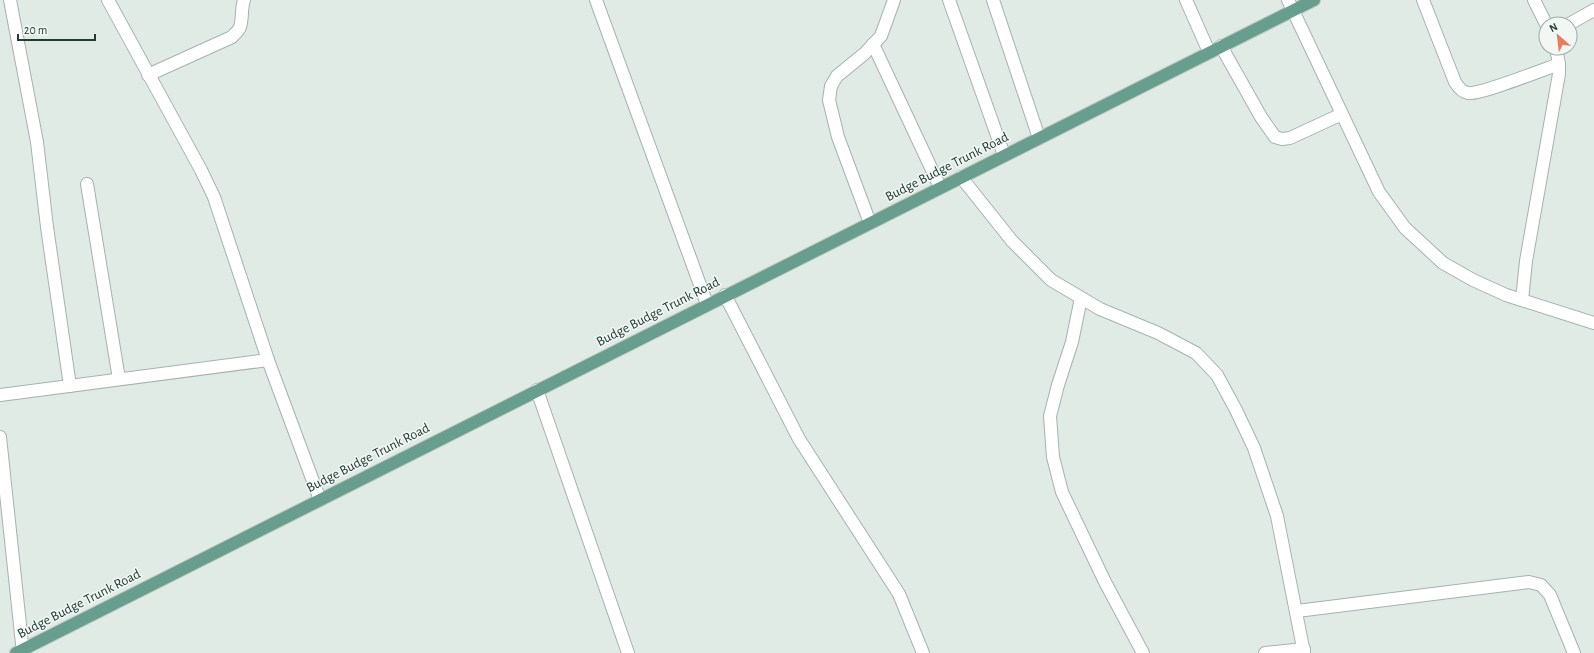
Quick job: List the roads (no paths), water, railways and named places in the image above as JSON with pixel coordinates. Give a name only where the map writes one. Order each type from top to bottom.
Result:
[{"type":"main road","name":"Budge Budge Trunk Road","points":[[20,652],[707,304],[1221,46],[1290,5],[1314,0]]},
{"type":"street","points":[[10,0],[37,142],[47,227],[70,386]]},
{"type":"street","points":[[108,0],[201,170],[214,197],[268,360],[320,500]]},
{"type":"street","points":[[148,75],[232,37],[240,28],[244,0]]},
{"type":"street","points":[[596,0],[707,304]]},
{"type":"street","points":[[870,223],[838,137],[829,100],[831,86],[837,76],[864,54],[881,36],[894,0]]},
{"type":"street","points":[[949,0],[1004,155]]},
{"type":"street","points":[[993,0],[1039,138]]},
{"type":"street","points":[[1186,0],[1209,52]]},
{"type":"street","points":[[1424,0],[1455,82],[1459,89],[1469,94],[1483,91],[1559,64]]},
{"type":"street","points":[[1534,0],[1542,16]]},
{"type":"street","points":[[1290,5],[1379,192],[1405,228],[1443,262],[1473,280],[1506,295],[1594,323]]},
{"type":"street","points":[[1578,19],[1594,10]]},
{"type":"street","points":[[873,44],[940,187]]},
{"type":"street","points":[[1221,46],[1261,117],[1275,137],[1282,139],[1290,138],[1342,114]]},
{"type":"street","points":[[1522,300],[1526,261],[1559,74],[1558,56]]},
{"type":"street","points":[[961,177],[1012,241],[1051,280],[1100,309],[1158,333],[1196,353],[1217,375],[1254,448],[1277,516],[1304,651],[1265,653]]},
{"type":"street","points":[[87,184],[119,379]]},
{"type":"street","points":[[725,295],[799,439],[898,594],[923,653]]},
{"type":"street","points":[[1081,298],[1072,342],[1050,416],[1053,458],[1062,492],[1143,653]]},
{"type":"street","points":[[0,395],[268,360]]},
{"type":"street","points":[[537,390],[628,653]]},
{"type":"street","points":[[0,438],[20,652]]},
{"type":"street","points":[[1297,611],[1529,582],[1541,585],[1550,595],[1574,653]]}]
